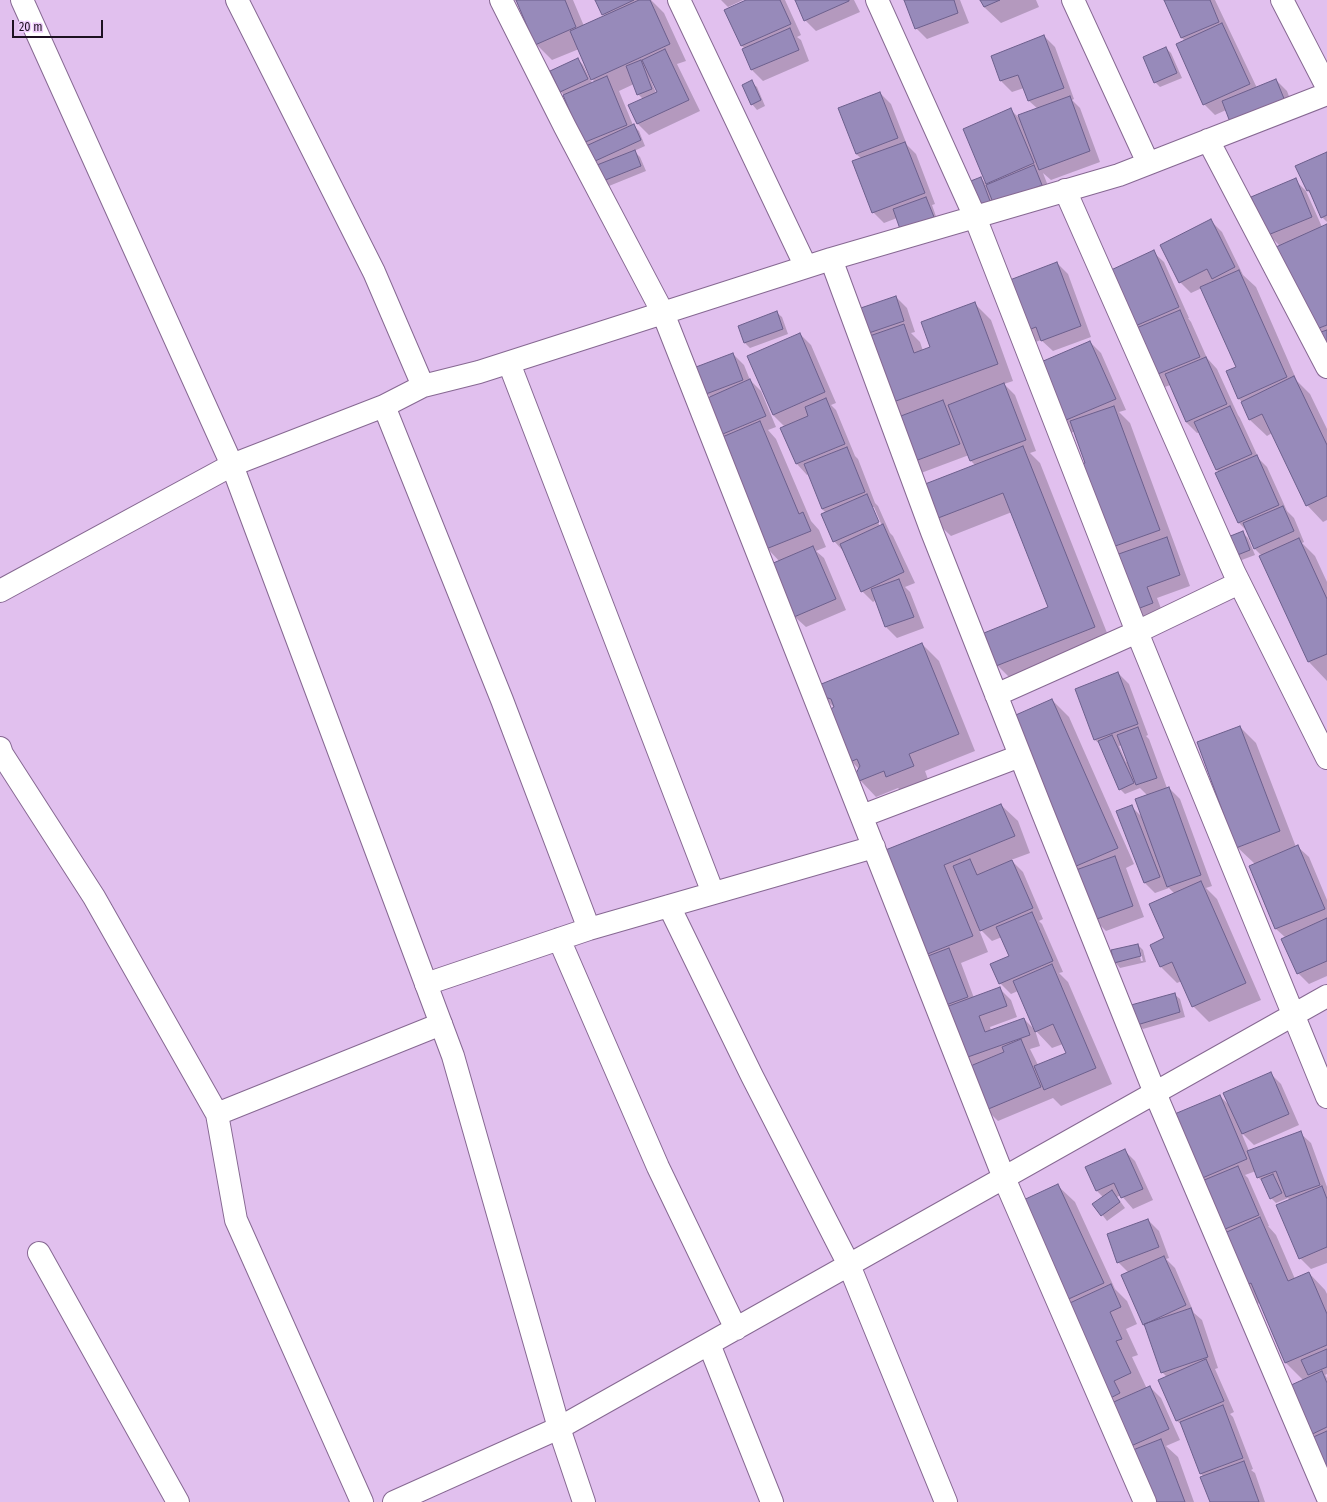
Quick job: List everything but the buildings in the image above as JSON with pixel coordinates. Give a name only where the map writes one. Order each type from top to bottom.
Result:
[{"type":"street","points":[[22,0],[232,465],[453,1056],[559,1428],[584,1502]]},
{"type":"street","points":[[237,0],[374,272],[423,386]]},
{"type":"street","points":[[501,0],[565,127],[663,313],[1004,1178],[1145,1502]]},
{"type":"street","points":[[679,0],[806,267]]},
{"type":"street","points":[[877,0],[974,217],[1137,632],[1292,1015],[1327,1097]]},
{"type":"street","points":[[1073,0],[1148,164]]},
{"type":"street","points":[[1282,0],[1327,87]]},
{"type":"street","points":[[0,591],[232,465],[384,406],[423,386],[509,363],[831,259],[1119,174],[1327,94]]},
{"type":"street","points":[[1208,140],[1327,367]]},
{"type":"street","points":[[1065,190],[1239,583],[1327,758]]},
{"type":"street","points":[[831,259],[932,532],[1155,1093],[1327,1496]]},
{"type":"street","points":[[509,363],[713,893]]},
{"type":"street","points":[[384,406],[502,700],[589,929]]},
{"type":"street","points":[[996,695],[1137,632],[1239,583]]},
{"type":"street","points":[[0,748],[2,754],[94,897],[216,1114],[236,1220],[362,1502]]},
{"type":"street","points":[[862,816],[1020,756]]},
{"type":"street","points":[[426,984],[589,929],[874,847]]},
{"type":"street","points":[[669,906],[752,1076],[849,1265],[946,1502]]},
{"type":"street","points":[[559,939],[658,1167],[736,1329]]},
{"type":"street","points":[[394,1502],[559,1428],[1327,996]]},
{"type":"street","points":[[216,1114],[441,1024]]},
{"type":"street","points":[[39,1253],[178,1502]]},
{"type":"street","points":[[709,1344],[772,1502]]}]
